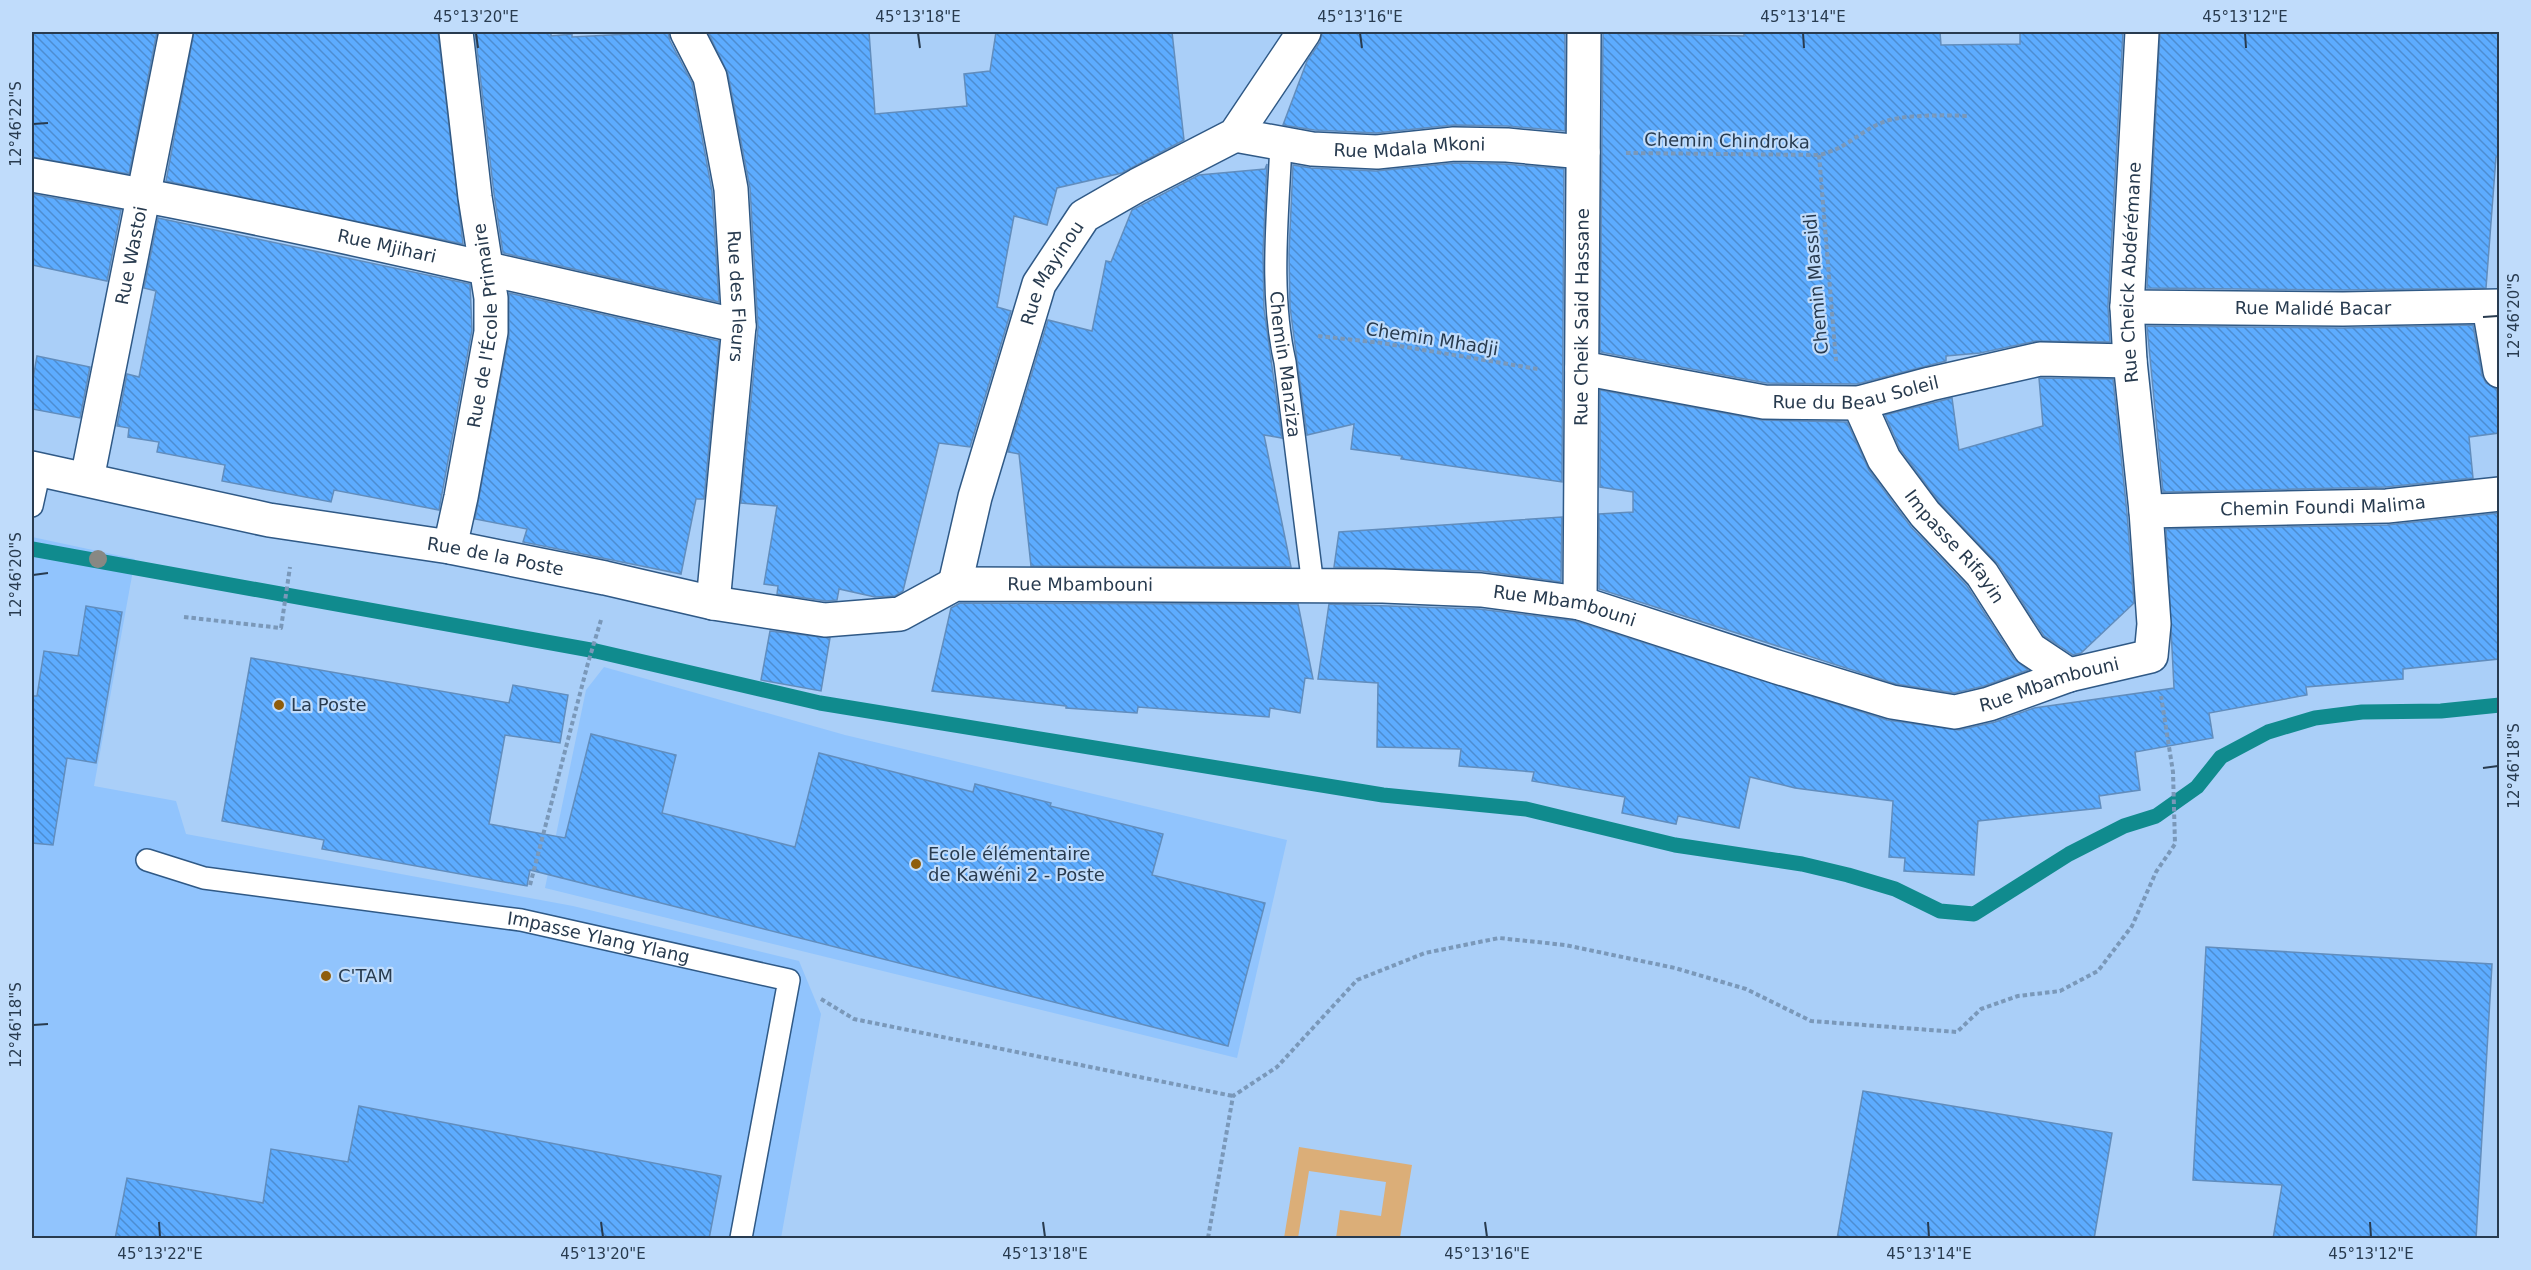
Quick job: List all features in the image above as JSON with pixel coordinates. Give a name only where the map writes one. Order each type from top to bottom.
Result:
[{"type":"street","name":"Rue Wastoi","points":[[87,479],[176,32]]},
{"type":"street","name":"Rue de l'École Primaire","points":[[450,546],[491,332],[491,298],[475,197],[456,32]]},
{"type":"street","name":"Rue des Fleurs","points":[[687,32],[710,77],[730,189],[739,326],[713,603]]},
{"type":"street","name":"Rue Mayinou","points":[[955,584],[975,497],[1039,284],[1084,216],[1235,135],[1305,32]]},
{"type":"street","name":"Rue Cheik Said Hassane","points":[[1580,603],[1584,32]]},
{"type":"street","name":"Rue Cheick Abdérémane","points":[[2142,32],[2127,307],[2154,624],[2151,656]]},
{"type":"street","name":"Rue Mdala Mkoni","points":[[1235,135],[1312,149],[1377,152],[1454,144],[1507,145],[1583,153]]},
{"type":"street","name":"Rue Mjihari","points":[[32,175],[144,194],[739,326]]},
{"type":"street","name":"Rue Malidé Bacar","points":[[2127,307],[2343,309],[2494,307]]},
{"type":"street","points":[[2494,307],[2499,371]]},
{"type":"street","name":"Rue du Beau Soleil","points":[[1582,372],[1764,402],[1859,403],[2040,359],[2130,361]]},
{"type":"street","name":"Impasse Rifayin","points":[[1859,403],[1884,459],[1925,514],[1982,574],[2030,649],[2069,675]]},
{"type":"street","name":"Rue de la Poste","points":[[36,469],[269,520],[450,546],[713,603],[825,620],[900,614],[955,584]]},
{"type":"street","name":"Chemin Foundi Malima","points":[[2146,511],[2387,506],[2499,494]]},
{"type":"street","name":"Rue Mbambouni","points":[[955,584],[1383,585],[1481,590],[1580,603],[1892,702],[1955,712],[1989,704],[2069,675],[2151,656]]},
{"type":"lane","name":"Chemin Manziza","points":[[1281,143],[1276,241],[1278,331],[1285,362],[1313,586]]},
{"type":"lane","points":[[32,507],[36,469]]},
{"type":"lane","name":"Impasse Ylang Ylang","points":[[147,860],[204,878],[521,920],[789,980]]},
{"type":"lane","points":[[741,1239],[789,980]]},
{"type":"path","name":"Chemin Chindroka","points":[[1583,153],[1819,155],[1835,151],[1882,122],[1931,115],[1969,116]]},
{"type":"path","name":"Chemin Massidi","points":[[1819,155],[1837,370],[1859,403]]},
{"type":"path","name":"Chemin Mhadji","points":[[1278,331],[1382,343],[1582,372]]},
{"type":"path","points":[[184,617],[281,628],[288,576]]},
{"type":"path","points":[[521,920],[588,663],[603,616]]},
{"type":"path","points":[[789,980],[854,1019],[1233,1096],[1277,1067],[1357,980],[1425,953],[1499,938],[1565,945],[1675,968],[1746,989],[1811,1022],[1957,1032],[1981,1009],[2018,996],[2060,991],[2098,971],[2133,926],[2156,872],[2175,844],[2173,772],[2165,711],[2151,656]]},
{"type":"path","points":[[1208,1239],[1233,1096]]},
{"type":"shaded area","points":[[32,537],[135,559],[94,786],[176,801],[186,834],[573,906],[799,961],[821,1014],[781,1238],[32,1238]]},
{"type":"shaded area","name":"Ecole élémentaire de Kawéni 2 - Poste","points":[[604,667],[845,735],[1287,840],[1237,1058],[545,888],[586,690]]},
{"type":"shaded area","points":[[1299,1147],[1412,1165],[1400,1238],[1336,1238],[1340,1210],[1381,1216],[1386,1182],[1309,1171],[1298,1238],[1284,1238]]},
{"type":"building","points":[[32,32],[157,32],[129,174],[32,157]]},
{"type":"building","points":[[194,32],[438,32],[463,244],[166,181]]},
{"type":"building","points":[[475,32],[551,32],[551,36],[572,34],[572,37],[668,32],[670,41],[692,83],[712,191],[719,302],[503,253]]},
{"type":"building","points":[[708,32],[869,32],[875,114],[967,106],[964,74],[990,71],[996,32],[1172,32],[1184,140],[1122,173],[1057,188],[1047,225],[1014,216],[997,307],[1011,311],[970,447],[939,443],[903,591],[895,596],[875,597],[839,589],[837,600],[826,601],[777,594],[778,586],[764,584],[777,506],[741,503],[758,328],[750,188],[728,74]]},
{"type":"building","points":[[1322,32],[1565,33],[1565,131],[1507,126],[1454,125],[1376,133],[1314,130],[1283,125],[1307,61],[1320,42]]},
{"type":"building","points":[[1744,32],[1940,32],[1941,45],[2020,44],[2020,32],[2123,32],[2108,306],[2110,342],[2036,341],[1980,353],[1946,356],[1946,361],[1857,384],[1766,383],[1600,352],[1603,33],[1744,36]]},
{"type":"building","points":[[2160,32],[2499,32],[2499,157],[2496,157],[2486,288],[2343,290],[2147,288]]},
{"type":"building","points":[[1455,163],[1506,164],[1564,169],[1562,482],[1401,459],[1402,456],[1351,449],[1354,424],[1307,435],[1290,307],[1289,253],[1293,165],[1376,171]]},
{"type":"building","points":[[1267,164],[1263,253],[1264,309],[1282,438],[1264,435],[1291,567],[1031,566],[1019,454],[1008,452],[1048,320],[1092,331],[1106,261],[1111,262],[1132,210],[1199,175],[1265,169]]},
{"type":"building","points":[[32,194],[121,210],[107,281],[32,265]]},
{"type":"building","points":[[158,218],[470,284],[472,330],[439,510],[334,490],[331,502],[222,481],[225,465],[157,452],[159,442],[128,437],[129,428],[117,426],[127,374],[139,377],[156,291],[144,288]]},
{"type":"building","points":[[509,293],[719,341],[704,499],[696,499],[681,574],[523,542],[527,529],[475,519],[509,335]]},
{"type":"building","points":[[2473,325],[2482,375],[2486,383],[2497,389],[2499,433],[2469,437],[2473,478],[2386,487],[2163,492],[2147,326],[2343,328]]},
{"type":"building","points":[[37,356],[90,367],[80,418],[32,409],[32,384]]},
{"type":"building","points":[[2039,378],[2113,379],[2134,603],[2081,653],[2073,655],[2044,636],[1998,564],[1939,502],[1900,449],[1885,415],[1952,398],[1959,450],[2043,426]]},
{"type":"building","points":[[1600,390],[1761,420],[1847,422],[1869,470],[1911,527],[1967,586],[2014,659],[2028,670],[1984,686],[1954,693],[1896,684],[1599,589],[1599,514],[1633,512],[1633,492],[1600,487]]},
{"type":"building","points":[[2499,513],[2499,659],[2403,669],[2403,679],[2306,687],[2307,695],[2209,713],[2213,738],[2135,752],[2140,790],[2099,796],[2101,808],[1978,821],[1974,875],[1904,871],[1905,858],[1889,857],[1893,801],[1795,788],[1750,777],[1739,828],[1678,816],[1676,824],[1622,813],[1625,797],[1532,781],[1534,772],[1459,766],[1461,749],[1377,747],[1378,683],[1318,679],[1329,604],[1479,609],[1576,621],[1887,720],[1959,730],[1995,722],[2034,708],[2174,688],[2166,529],[2387,525]]},
{"type":"building","points":[[1562,517],[1561,582],[1482,571],[1334,567],[1339,532]]},
{"type":"building","points":[[960,603],[1298,604],[1313,679],[1305,678],[1300,713],[1270,708],[1269,717],[1138,707],[1137,713],[1066,708],[1066,706],[932,691],[951,608]]},
{"type":"building","points":[[86,606],[122,612],[96,763],[67,758],[53,845],[32,843],[32,696],[37,696],[44,651],[78,656]]},
{"type":"building","points":[[770,631],[830,638],[821,691],[761,680]]},
{"type":"building","name":"Ecole élémentaire de Kawéni 2 - Poste","points":[[251,658],[509,703],[513,685],[568,695],[560,743],[505,735],[489,824],[565,838],[591,734],[676,755],[662,813],[795,847],[819,753],[973,792],[975,784],[1051,803],[1050,806],[1163,834],[1152,875],[1265,903],[1228,1046],[530,870],[527,886],[322,849],[324,840],[222,821]]},
{"type":"building","points":[[2206,947],[2492,964],[2476,1239],[2273,1239],[2282,1185],[2193,1180]]},
{"type":"building","points":[[1863,1091],[2112,1133],[2094,1239],[1837,1239]]},
{"type":"building","points":[[359,1106],[721,1176],[709,1239],[115,1239],[127,1178],[263,1203],[271,1149],[348,1162]]},
{"type":"waterway","points":[[32,549],[596,651],[820,703],[1383,795],[1526,809],[1675,845],[1802,864],[1895,889],[1940,911],[1974,914],[2069,854],[2124,826],[2156,816],[2197,787],[2221,757],[2268,732],[2315,718],[2362,712],[2441,711],[2500,705]]},
{"type":"place","name":"La Poste","points":[[279,705]]},
{"type":"place","name":"Ecole élémentaire de Kawéni 2 - Poste","points":[[916,864]]},
{"type":"place","name":"C'TAM","points":[[326,976]]}]
